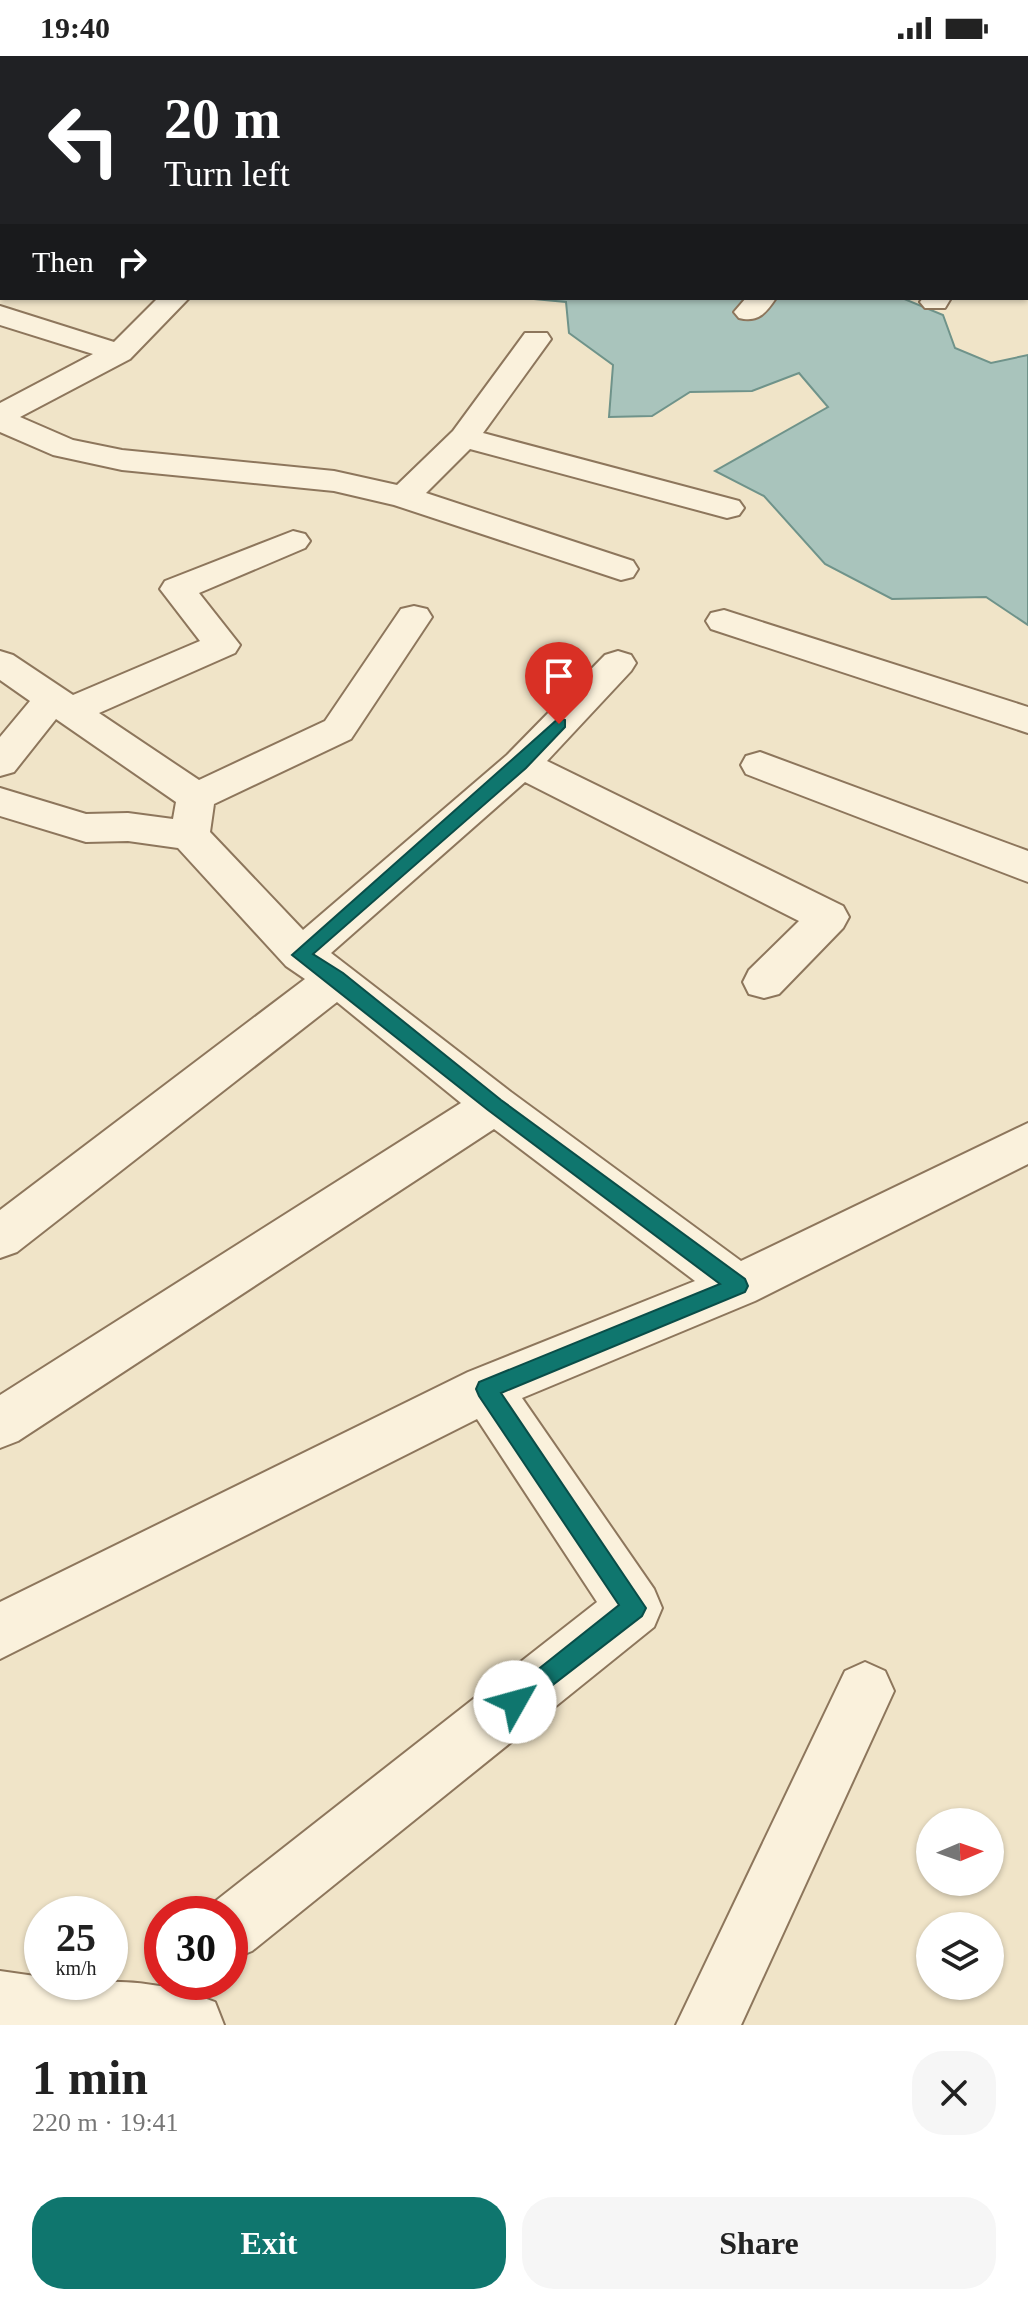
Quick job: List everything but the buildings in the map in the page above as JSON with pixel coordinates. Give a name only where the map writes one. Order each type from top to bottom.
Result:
[{"type":"street","points":[[0,418],[119,353],[173,300]]},
{"type":"street","points":[[0,315],[119,353]]},
{"type":"street","points":[[404,497],[464,438],[536,339]]},
{"type":"street","points":[[0,418],[64,448],[122,460],[334,481],[404,497],[621,569]]},
{"type":"street","points":[[464,438],[727,508]]},
{"type":"street","points":[[0,763],[62,704],[222,645],[177,589],[293,541]]},
{"type":"street","points":[[0,802],[86,828],[128,827],[193,816],[338,730],[414,617]]},
{"type":"street","points":[[724,621],[1028,720]]},
{"type":"street","points":[[0,663],[62,704],[193,816],[319,966],[495,1105],[738,1286]]},
{"type":"street","points":[[0,1237],[319,966],[618,663]]},
{"type":"street","points":[[521,764],[828,917],[764,982]]},
{"type":"street","points":[[760,765],[1028,867]]},
{"type":"street","points":[[0,1424],[495,1105]]},
{"type":"street","points":[[0,1631],[486,1389],[738,1286],[1028,1142]]},
{"type":"street","points":[[248,1915],[634,1608],[486,1389]]},
{"type":"street","points":[[708,2025],[865,1691]]},
{"type":"street","points":[[0,2003],[62,2018],[144,1997]]},
{"type":"street","points":[[150,2000],[192,2025]]},
{"type":"water","points":[[544,300],[907,300],[943,315],[955,348],[991,363],[1028,355],[1028,625],[986,597],[892,599],[825,564],[764,496],[715,471],[828,407],[799,373],[752,391],[690,392],[652,416],[609,417],[613,365],[569,333],[566,302]]},
{"type":"route","points":[[515,1702],[634,1608],[486,1389],[738,1286],[495,1105],[337,978],[301,955],[521,764],[559,724]]}]
